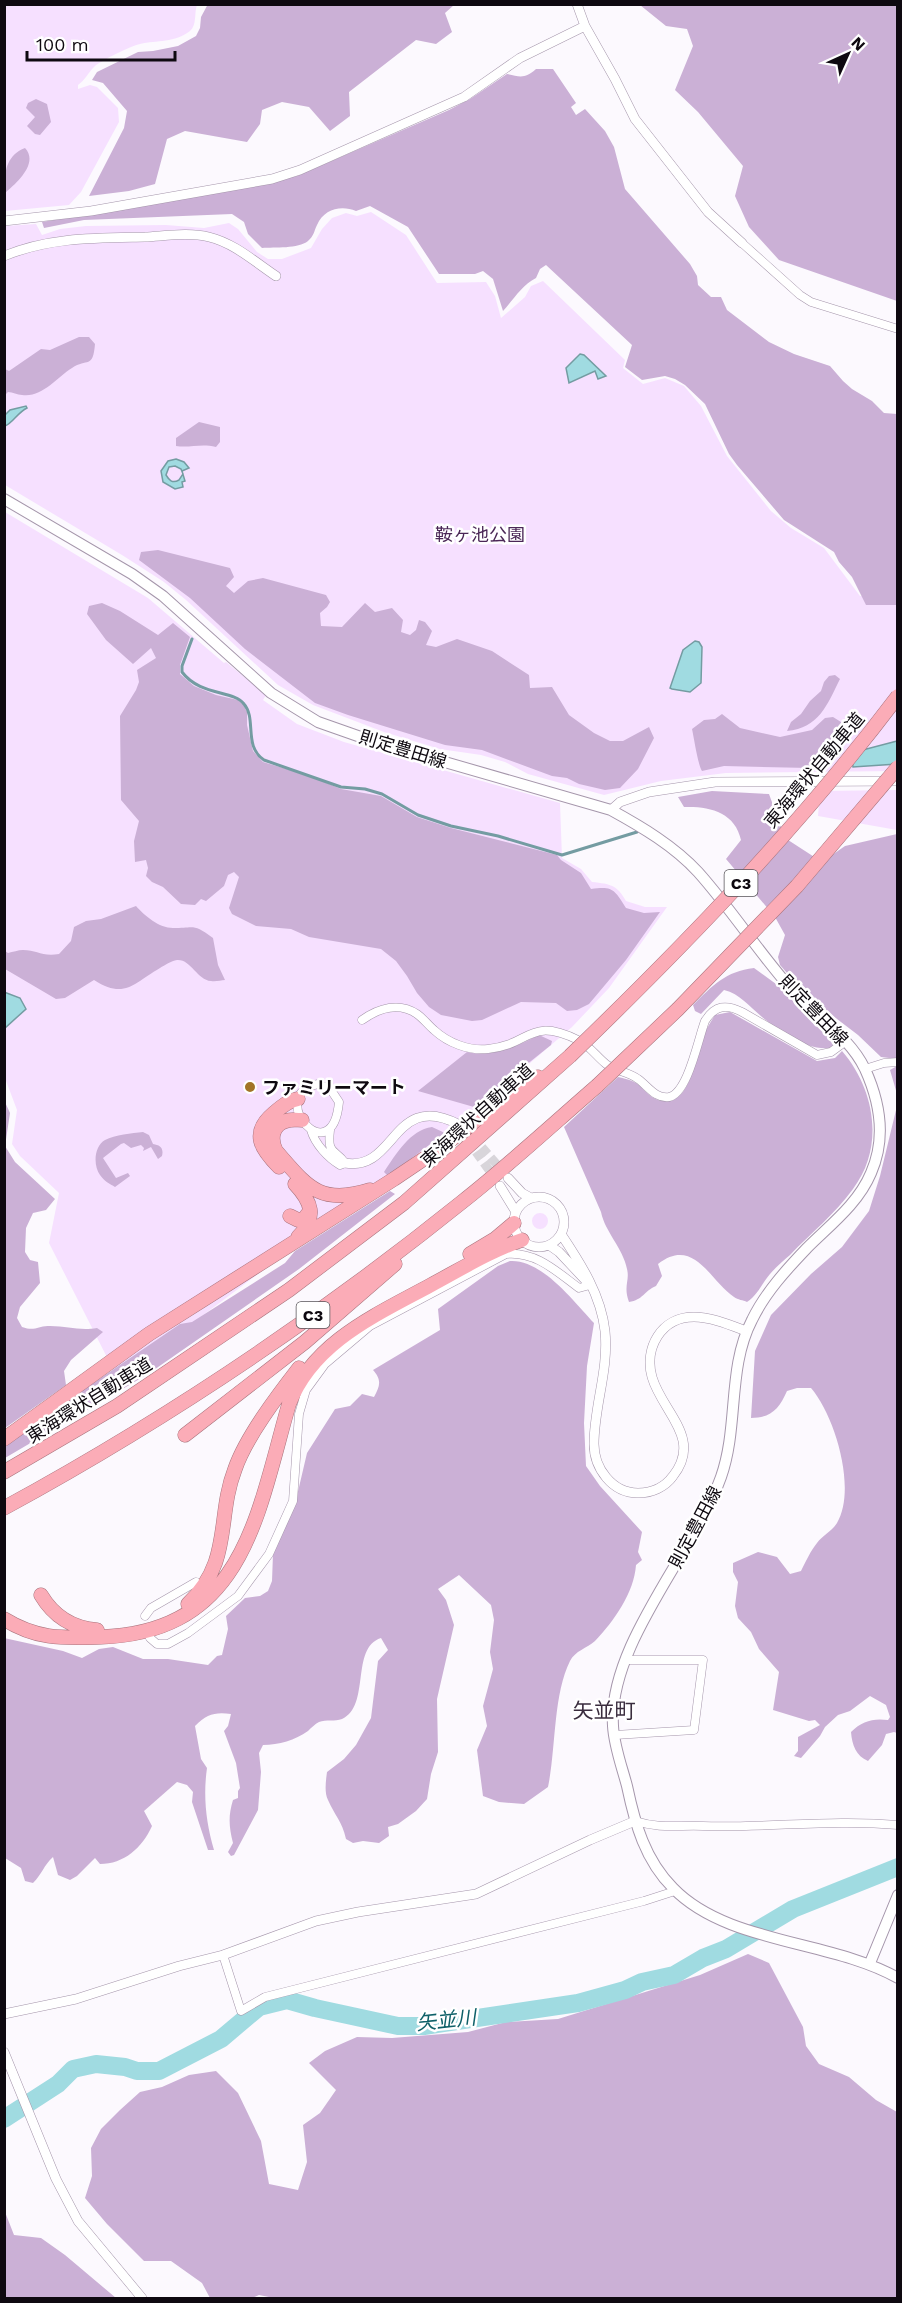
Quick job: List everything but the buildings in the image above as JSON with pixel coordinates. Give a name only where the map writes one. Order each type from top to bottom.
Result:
[{"type":"highway","name":"東海環状自動車道","points":[[4,1473],[117,1406],[290,1290],[404,1203],[570,1056],[650,979],[764,858],[827,786],[897,696]]},
{"type":"highway","name":"C3","points":[[4,1508],[182,1403],[253,1357],[335,1300],[463,1202],[597,1086],[678,1009],[797,886],[897,767]]},
{"type":"highway","points":[[4,1439],[149,1334],[394,1179],[443,1146],[504,1098],[570,1056]]},
{"type":"highway","points":[[290,1244],[307,1226],[310,1211],[305,1195],[266,1153],[260,1137],[264,1122],[292,1100],[298,1099]]},
{"type":"highway","points":[[307,1125],[287,1120],[273,1132],[272,1143],[276,1151],[312,1189],[326,1194],[357,1194],[377,1188],[394,1179]]},
{"type":"highway","points":[[185,1435],[305,1342],[463,1202]]},
{"type":"highway","points":[[290,1216],[298,1220],[304,1219],[310,1211]]},
{"type":"highway","points":[[41,1595],[48,1607],[60,1618],[70,1624],[93,1630],[134,1628],[159,1622],[183,1609],[206,1582],[219,1554],[231,1481],[240,1456],[303,1362],[330,1335],[346,1323],[478,1250],[515,1218]]},
{"type":"highway","points":[[4,1619],[37,1635],[72,1638],[134,1633],[186,1616],[202,1603],[239,1558],[257,1520],[295,1390],[320,1356],[344,1335],[378,1314],[500,1248],[522,1240]]},
{"type":"main road","name":"則定豊田線","points":[[4,499],[132,574],[164,596],[262,686],[281,701],[309,717],[372,741],[611,810],[654,836],[696,870],[795,994],[846,1041],[865,1069],[877,1102],[880,1120],[877,1155],[870,1174],[847,1209],[807,1249],[759,1304],[746,1331],[737,1366],[730,1447],[722,1474],[713,1497],[642,1623],[620,1671],[613,1727],[635,1821],[645,1850],[659,1873],[675,1891],[700,1910],[725,1922],[870,1963],[897,1978]]},
{"type":"main road","points":[[870,1963],[897,1895]]},
{"type":"street","points":[[577,4],[585,26],[615,79],[634,119],[708,212],[800,295],[811,302],[897,329]]},
{"type":"street","points":[[4,221],[92,211],[273,179],[300,170],[464,98],[520,58],[585,26]]},
{"type":"street","points":[[4,256],[47,242],[102,237],[192,235],[209,237],[228,244],[276,276]]},
{"type":"street","points":[[611,810],[620,802],[649,792],[715,782],[897,781]]},
{"type":"street","points":[[362,1020],[383,1009],[400,1008],[416,1014],[433,1030],[452,1042],[465,1047],[486,1049],[514,1042],[543,1029],[555,1032],[581,1041],[591,1048],[606,1065],[639,1080],[654,1093],[668,1097],[675,1094],[684,1082],[710,1013],[722,1006],[730,1006],[742,1012],[817,1055],[831,1052],[846,1041]]},
{"type":"street","points":[[865,1069],[884,1063],[897,1062]]},
{"type":"street","points":[[345,1163],[332,1151],[329,1141],[339,1102],[331,1090],[318,1084],[312,1085],[298,1099],[297,1109],[323,1150],[340,1165],[367,1163],[379,1154],[407,1123],[413,1120],[432,1116],[443,1118],[458,1127]]},
{"type":"street","points":[[307,1125],[323,1132],[330,1130]]},
{"type":"street","points":[[508,1178],[522,1193],[531,1198]]},
{"type":"street","points":[[500,1186],[515,1218],[515,1230],[522,1240],[535,1246],[549,1245],[561,1234],[564,1219],[558,1206],[546,1198],[531,1198],[525,1201],[515,1218]]},
{"type":"street","points":[[561,1234],[587,1273],[603,1319],[606,1350],[594,1445],[601,1470],[609,1481],[621,1489],[633,1493],[655,1490],[671,1479],[682,1459],[682,1434],[652,1379],[650,1366],[652,1343],[659,1333],[670,1323],[694,1317],[724,1323],[746,1331]]},
{"type":"street","points":[[549,1245],[559,1252],[590,1285]]},
{"type":"street","points":[[150,1638],[157,1644],[168,1644],[188,1632],[238,1596],[269,1554],[293,1501],[299,1414],[306,1390],[325,1364],[346,1345],[370,1326],[506,1254],[519,1253],[529,1256],[561,1273],[579,1288],[590,1285]]},
{"type":"street","points":[[145,1616],[151,1608],[196,1582]]},
{"type":"street","points":[[615,1735],[694,1730],[703,1660],[625,1660]]},
{"type":"street","points":[[4,2014],[76,1999],[179,1966],[223,1955],[316,1921],[358,1912],[476,1894],[635,1821],[652,1827],[868,1822],[897,1825]]},
{"type":"street","points":[[223,1955],[241,2011],[265,1997],[644,1901],[675,1891]]},
{"type":"street","points":[[4,2052],[56,2179],[78,2221],[142,2298]]},
{"type":"green space","points":[[5,5],[197,5],[194,26],[190,31],[178,38],[140,44],[116,54],[94,67],[78,85],[78,89],[90,85],[97,87],[118,108],[119,122],[81,192],[69,205],[5,211]]},
{"type":"green space","name":"鞍ヶ池公園","points":[[371,212],[406,235],[437,283],[486,282],[495,296],[501,318],[525,297],[531,286],[543,281],[625,360],[623,368],[643,384],[665,378],[684,386],[701,406],[727,456],[771,511],[791,528],[824,548],[860,596],[874,596],[897,572],[897,771],[726,773],[661,781],[604,795],[528,774],[505,762],[481,755],[440,749],[384,732],[313,705],[278,685],[164,582],[5,485],[5,226],[36,224],[42,235],[60,229],[86,226],[166,225],[204,228],[229,223],[238,229],[257,252],[268,259],[282,259],[311,248],[322,229],[332,218],[346,213],[357,216]]},
{"type":"green space","points":[[5,512],[148,598],[224,663],[226,662],[266,695],[263,700],[297,724],[344,742],[560,803],[562,858],[581,869],[592,882],[616,888],[626,901],[645,907],[667,907],[609,988],[572,1027],[466,1118],[118,1379],[49,1243],[59,1193],[20,1156],[12,1144],[17,1110],[5,1078]]},
{"type":"green space","points":[[897,790],[897,830],[818,816],[820,791]]},
{"type":"green space","points":[[540,1213],[546,1215],[548,1221],[546,1227],[540,1229],[534,1227],[532,1221],[534,1215]]},
{"type":"shaded area","points":[[208,4],[454,5],[445,13],[452,32],[436,44],[416,40],[349,92],[350,116],[330,131],[309,107],[282,102],[262,110],[260,124],[247,142],[185,131],[167,139],[155,184],[129,191],[89,196],[124,128],[127,111],[103,83],[92,80],[97,72],[138,52],[178,46],[196,36],[200,28],[201,17]]},
{"type":"shaded area","points":[[640,5],[897,5],[897,301],[779,260],[749,227],[735,196],[743,166],[698,112],[675,90],[693,46],[687,29],[666,26]]},
{"type":"shaded area","points":[[536,69],[553,69],[576,103],[571,107],[576,115],[585,109],[605,131],[614,147],[625,189],[690,264],[697,276],[698,285],[711,297],[721,297],[727,310],[769,342],[794,354],[830,366],[852,389],[872,401],[884,413],[897,414],[897,605],[866,605],[852,577],[834,552],[784,520],[737,465],[729,454],[705,404],[675,379],[665,376],[642,380],[625,367],[632,345],[546,265],[540,269],[536,278],[522,288],[503,311],[493,279],[483,271],[475,274],[439,274],[408,227],[370,206],[356,211],[345,208],[328,212],[304,244],[262,248],[248,234],[244,222],[232,214],[84,220],[44,228],[42,222],[243,188],[297,176],[449,110],[507,74],[522,76]]},
{"type":"shaded area","points":[[36,99],[47,104],[51,122],[40,135],[35,134],[27,126],[35,117],[26,108],[28,103]]},
{"type":"shaded area","points":[[25,148],[29,154],[28,166],[5,193],[7,166],[18,151]]},
{"type":"shaded area","points":[[79,337],[89,337],[95,344],[91,360],[72,368],[36,393],[22,395],[8,392],[5,395],[5,369],[9,371],[41,349],[50,350]]},
{"type":"shaded area","points":[[199,422],[220,427],[220,442],[216,447],[176,446],[176,438]]},
{"type":"shaded area","points":[[158,550],[230,568],[234,577],[226,586],[234,593],[248,581],[263,578],[326,595],[330,602],[320,613],[321,626],[342,627],[365,603],[375,612],[392,608],[403,620],[401,632],[410,635],[416,630],[419,620],[425,622],[432,631],[426,645],[436,647],[457,639],[492,651],[529,675],[530,688],[552,687],[569,715],[594,733],[610,741],[623,741],[649,727],[654,738],[638,769],[620,788],[605,790],[579,784],[567,778],[552,776],[482,750],[445,745],[315,703],[245,649],[190,598],[139,560],[141,552]]},
{"type":"shaded area","points":[[102,603],[120,611],[158,635],[173,623],[190,637],[180,665],[180,674],[194,686],[216,695],[238,700],[243,704],[247,712],[247,725],[253,751],[263,762],[310,776],[341,789],[381,796],[417,817],[451,828],[557,855],[581,873],[591,889],[612,890],[626,908],[644,913],[660,912],[626,960],[589,1004],[577,1010],[567,1011],[556,1003],[521,1002],[482,1020],[472,1021],[441,1015],[429,1007],[396,961],[381,949],[309,937],[291,929],[256,926],[232,914],[229,908],[239,877],[234,872],[228,875],[224,886],[206,901],[201,899],[195,905],[181,904],[163,887],[146,876],[148,868],[146,860],[135,862],[134,841],[139,821],[121,800],[120,716],[139,682],[137,670],[156,658],[151,648],[133,664],[106,640],[87,614],[89,606]]},
{"type":"shaded area","points":[[835,675],[840,679],[821,714],[807,725],[787,731],[791,722],[821,691],[829,676]]},
{"type":"shaded area","points":[[722,714],[740,728],[780,737],[812,730],[825,718],[833,717],[841,722],[843,728],[810,768],[724,766],[702,771],[692,729],[704,720],[715,719]]},
{"type":"shaded area","points":[[712,791],[769,794],[785,838],[822,862],[845,846],[897,834],[897,1059],[881,1057],[858,1035],[807,996],[780,965],[778,957],[785,935],[775,917],[726,859],[741,840],[738,831],[727,817],[720,813],[703,808],[684,807],[678,797]]},
{"type":"shaded area","points":[[136,906],[158,924],[173,928],[194,927],[213,938],[218,965],[225,980],[206,980],[186,963],[177,960],[166,964],[129,987],[114,989],[94,980],[65,998],[56,999],[5,969],[5,951],[8,953],[23,950],[48,955],[59,954],[71,941],[74,927],[86,921],[101,919]]},
{"type":"shaded area","points":[[754,968],[776,984],[826,1034],[834,1044],[830,1048],[812,1046],[794,1039],[769,1022],[740,997],[724,990],[701,1014],[695,1011],[693,1005],[720,980],[735,972]]},
{"type":"shaded area","points":[[730,1012],[817,1061],[835,1058],[842,1051],[862,1083],[872,1118],[872,1137],[863,1173],[846,1198],[775,1269],[747,1302],[734,1297],[700,1264],[682,1255],[671,1257],[658,1264],[662,1276],[656,1286],[629,1302],[628,1273],[625,1261],[606,1226],[564,1127],[618,1077],[636,1083],[658,1100],[669,1101],[678,1097],[689,1081],[701,1040],[711,1021],[715,1015]]},
{"type":"shaded area","points":[[539,1035],[552,1041],[551,1045],[474,1107],[418,1091],[467,1052],[495,1052],[513,1047]]},
{"type":"shaded area","points":[[897,1066],[897,1094],[890,1070]]},
{"type":"shaded area","points":[[4,1100],[10,1113],[5,1146],[15,1162],[55,1199],[46,1210],[33,1213],[26,1228],[25,1252],[30,1260],[38,1262],[40,1283],[20,1307],[17,1318],[22,1327],[27,1328],[56,1326],[97,1328],[103,1332],[71,1360],[64,1371],[66,1385],[5,1428]]},
{"type":"shaded area","points":[[897,1106],[897,1733],[886,1734],[882,1745],[868,1761],[858,1753],[851,1732],[868,1721],[888,1720],[890,1717],[886,1705],[870,1696],[850,1711],[838,1715],[825,1727],[801,1758],[794,1756],[798,1751],[798,1737],[820,1725],[815,1720],[809,1721],[773,1710],[779,1672],[759,1649],[751,1632],[738,1618],[735,1606],[738,1582],[733,1572],[733,1563],[758,1552],[777,1557],[790,1574],[801,1571],[819,1540],[837,1523],[843,1509],[844,1473],[835,1434],[820,1400],[811,1388],[787,1391],[774,1411],[758,1418],[751,1418],[755,1351],[771,1315],[811,1274],[842,1247],[869,1211]]},
{"type":"shaded area","points":[[432,1127],[445,1133],[388,1176],[384,1172],[404,1144],[417,1133]]},
{"type":"shaded area","points":[[143,1132],[149,1135],[153,1144],[161,1147],[162,1156],[158,1159],[151,1147],[143,1151],[144,1148],[141,1145],[131,1148],[124,1143],[121,1144],[103,1158],[116,1178],[128,1173],[130,1176],[115,1187],[103,1179],[96,1167],[97,1151],[101,1143],[124,1134]]},
{"type":"shaded area","points":[[390,1191],[395,1194],[299,1269],[148,1374],[5,1458],[4,1444],[180,1324],[192,1322],[285,1263],[295,1251]]},
{"type":"shaded area","points":[[510,1261],[522,1262],[545,1274],[594,1323],[587,1366],[584,1423],[586,1466],[600,1486],[642,1532],[638,1552],[642,1560],[636,1565],[631,1586],[622,1606],[595,1641],[578,1652],[570,1661],[558,1706],[548,1787],[524,1804],[499,1802],[483,1796],[477,1750],[487,1726],[483,1706],[493,1669],[490,1652],[494,1620],[491,1605],[459,1575],[438,1589],[446,1600],[454,1625],[437,1699],[438,1752],[431,1774],[427,1799],[416,1811],[398,1824],[388,1827],[389,1836],[379,1843],[363,1841],[353,1843],[346,1839],[328,1800],[326,1790],[327,1772],[344,1759],[356,1745],[371,1718],[378,1661],[388,1650],[381,1638],[372,1644],[366,1653],[356,1702],[351,1712],[339,1720],[319,1722],[292,1739],[263,1745],[259,1753],[261,1772],[258,1810],[234,1855],[231,1856],[228,1852],[233,1843],[230,1816],[233,1800],[238,1798],[240,1788],[236,1763],[224,1731],[231,1714],[220,1713],[207,1716],[195,1726],[201,1759],[207,1768],[206,1809],[214,1850],[208,1850],[192,1802],[193,1792],[187,1785],[177,1782],[144,1811],[152,1826],[137,1848],[124,1858],[100,1864],[95,1858],[70,1880],[58,1875],[53,1857],[33,1883],[25,1881],[21,1868],[5,1858],[4,1638],[63,1651],[82,1658],[99,1649],[113,1647],[143,1659],[168,1659],[208,1665],[217,1656],[222,1655],[228,1629],[226,1616],[245,1598],[260,1596],[268,1591],[272,1581],[273,1554],[296,1500],[307,1453],[335,1409],[350,1406],[362,1394],[374,1397],[379,1383],[373,1370],[440,1330],[438,1309],[498,1266]]},
{"type":"shaded area","points":[[748,1954],[769,1963],[803,2027],[806,2046],[819,2064],[849,2077],[876,2100],[897,2112],[897,2298],[274,2298],[259,2295],[252,2298],[210,2298],[202,2283],[171,2261],[144,2261],[85,2198],[92,2176],[91,2148],[101,2129],[140,2092],[162,2087],[189,2075],[216,2071],[238,2093],[261,2141],[269,2184],[298,2190],[307,2162],[303,2125],[320,2113],[336,2090],[309,2063],[325,2051],[357,2037],[392,2038],[468,2032],[506,2022],[558,2019],[700,1975]]},
{"type":"shaded area","points":[[5,2212],[14,2235],[41,2238],[116,2298],[5,2298]]},
{"type":"water","points":[[580,354],[584,355],[606,376],[598,379],[595,371],[569,383],[566,368]]},
{"type":"water","points":[[26,406],[27,408],[5,426],[5,415],[10,410]]},
{"type":"water","points":[[176,459],[184,462],[189,468],[182,471],[175,466],[169,467],[166,475],[170,480],[174,482],[179,480],[183,474],[185,481],[182,482],[183,487],[175,489],[163,482],[161,471],[168,461]]},
{"type":"water","points":[[695,641],[699,642],[702,647],[701,683],[690,692],[670,688],[683,650]]},
{"type":"water","points":[[897,741],[897,764],[853,767],[851,753]]},
{"type":"water","points":[[4,992],[20,998],[26,1009],[5,1028]]},
{"type":"waterway","points":[[192,639],[182,672],[198,685],[232,696],[244,704],[250,717],[254,747],[264,760],[341,787],[365,789],[382,794],[418,815],[451,826],[498,836],[562,855],[637,832]]},
{"type":"waterway","name":"矢並川","points":[[4,2119],[58,2084],[73,2069],[96,2064],[125,2067],[137,2071],[159,2071],[221,2039],[259,2007],[287,2000],[398,2026],[424,2026],[578,2003],[625,1990],[642,1982],[674,1975],[703,1958],[726,1949],[793,1909],[898,1867]]},
{"type":"tunnel","points":[[473,1137],[505,1174]]},
{"type":"tunnel","points":[[468,1141],[497,1181]]},
{"type":"place","name":"ファミリーマート","points":[[250,1087]]},
{"type":"district","name":"矢並町","points":[[604,1710]]}]
